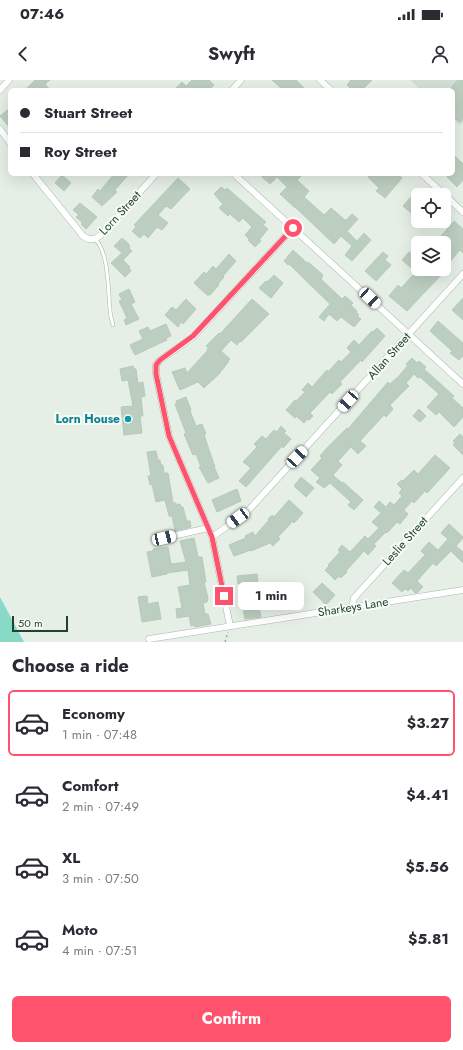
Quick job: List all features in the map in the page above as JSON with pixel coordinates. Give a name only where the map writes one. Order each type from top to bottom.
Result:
[{"type":"street","points":[[0,90],[9,80]]},
{"type":"street","points":[[234,88],[241,80]]},
{"type":"street","points":[[320,80],[329,88]]},
{"type":"street","points":[[0,129],[8,140]]},
{"type":"street","points":[[35,176],[82,236],[88,240],[95,239]]},
{"type":"street","name":"Lorn Street","points":[[95,239],[101,235],[154,176]]},
{"type":"street","points":[[236,176],[463,384]]},
{"type":"street","points":[[424,176],[463,212]]},
{"type":"street","points":[[230,626],[212,537],[169,436],[156,374],[156,365],[160,360],[193,336],[293,228]]},
{"type":"street","name":"Allan Street","points":[[212,537],[246,513],[463,274]]},
{"type":"street","name":"Leslie Street","points":[[352,608],[354,598],[463,478]]},
{"type":"street","points":[[164,538],[208,528]]},
{"type":"street","name":"Sharkeys Lane","points":[[149,639],[463,590]]},
{"type":"lane","name":"Lorn Street","points":[[95,239],[101,244],[103,252],[113,325]]},
{"type":"shaded area","points":[[410,80],[463,80],[463,122],[460,125],[455,121],[455,88],[419,88]]},
{"type":"shaded area","points":[[0,597],[24,642],[0,642]]},
{"type":"building","points":[[35,80],[50,80],[45,84],[48,88],[27,88]]},
{"type":"building","points":[[192,80],[209,80],[214,85],[211,88],[176,88],[182,82],[186,86]]},
{"type":"building","points":[[272,80],[296,80],[304,88],[281,88]]},
{"type":"building","points":[[351,80],[372,80],[364,88],[350,88],[347,85]]},
{"type":"building","points":[[458,80],[463,80],[463,118],[460,122],[455,118],[455,88],[451,88]]},
{"type":"building","points":[[8,110],[8,126],[0,116]]},
{"type":"building","points":[[455,156],[463,164],[463,180],[457,187],[447,177],[455,176]]},
{"type":"building","points":[[61,176],[63,176],[71,183],[64,191],[55,183]]},
{"type":"building","points":[[112,176],[127,176],[115,190],[117,192],[102,206],[92,197],[98,189],[100,191]]},
{"type":"building","points":[[301,176],[297,180],[309,191],[304,197],[324,215],[331,208],[345,220],[352,214],[358,219],[347,231],[357,241],[364,233],[371,240],[352,261],[345,255],[352,246],[341,236],[334,244],[280,194],[287,187],[277,177],[270,184],[262,177]]},
{"type":"building","points":[[400,176],[402,178],[385,198],[376,191],[379,188],[368,177]]},
{"type":"building","points":[[178,178],[190,189],[171,209],[166,206],[158,215],[168,223],[162,230],[157,227],[148,238],[144,234],[140,238],[132,231],[136,227],[134,225]]},
{"type":"building","points":[[221,187],[225,190],[227,188],[266,222],[263,225],[268,229],[259,240],[261,241],[255,247],[245,235],[252,227],[243,218],[239,222],[230,214],[228,216],[219,208],[223,204],[214,194]]},
{"type":"building","points":[[411,197],[411,213],[403,206]]},
{"type":"building","points":[[80,203],[97,217],[86,229],[81,224],[83,223],[76,217],[79,215],[73,210]]},
{"type":"building","points":[[454,221],[463,229],[463,253],[460,250],[451,260],[451,236],[441,236],[448,228],[451,228],[451,224]]},
{"type":"building","points":[[122,238],[129,244],[129,248],[132,251],[123,260],[130,267],[129,268],[131,271],[125,277],[111,263],[122,253],[114,246]]},
{"type":"building","points":[[293,250],[323,275],[321,279],[342,299],[345,296],[353,303],[351,305],[357,311],[356,312],[359,315],[357,316],[361,319],[354,327],[341,317],[337,321],[329,314],[324,321],[319,317],[330,304],[289,264],[288,265],[284,261]]},
{"type":"building","points":[[383,252],[388,256],[385,260],[391,265],[376,281],[365,271]]},
{"type":"building","points":[[409,252],[411,254],[411,268],[402,260]]},
{"type":"building","points":[[229,254],[236,261],[223,276],[224,277],[218,284],[219,285],[210,295],[207,295],[194,283],[204,272],[206,274],[213,266],[216,269]]},
{"type":"building","points":[[274,275],[283,283],[271,298],[259,288]]},
{"type":"building","points":[[412,276],[440,276],[407,311],[389,296],[398,285],[401,288]]},
{"type":"building","points":[[129,289],[135,302],[131,304],[139,319],[126,325],[124,320],[127,318],[119,301],[122,300],[119,294]]},
{"type":"building","points":[[463,298],[463,320],[452,310]]},
{"type":"building","points":[[186,299],[196,309],[183,324],[181,322],[178,327],[165,315],[172,307],[176,310]]},
{"type":"building","points":[[252,299],[269,314],[241,342],[240,341],[237,345],[231,340],[221,351],[230,359],[219,374],[204,388],[198,382],[180,390],[172,372],[185,368],[187,373],[208,350],[207,349],[209,348],[206,346],[219,333],[220,334]]},
{"type":"building","points":[[438,321],[463,343],[463,356],[459,360],[450,353],[452,351],[430,331]]},
{"type":"building","points":[[166,324],[171,336],[166,338],[167,340],[135,355],[130,345],[143,339],[139,331],[148,327],[150,331]]},
{"type":"building","points":[[377,328],[385,336],[362,362],[361,360],[340,382],[342,384],[332,394],[330,392],[310,413],[313,416],[309,420],[307,419],[304,423],[296,416],[295,418],[286,410],[305,392],[302,390],[308,383],[312,387],[327,370],[328,372],[339,360],[341,362],[351,352],[347,348],[354,340],[359,345],[372,331],[373,332]]},
{"type":"building","points":[[412,358],[417,363],[419,361],[426,367],[424,369],[454,396],[452,398],[463,408],[463,417],[454,427],[439,412],[436,415],[427,407],[439,394],[420,377],[418,378],[414,374],[406,383],[409,386],[390,405],[393,409],[386,417],[384,415],[360,441],[366,446],[358,454],[351,447],[338,461],[342,465],[333,475],[363,500],[354,510],[348,505],[351,502],[330,483],[324,488],[316,482],[320,478],[311,470],[322,458],[320,456],[325,450],[347,428],[348,429],[388,382],[390,384],[399,376],[408,365],[406,364]]},
{"type":"building","points":[[133,366],[134,369],[136,369],[138,383],[143,382],[145,396],[141,397],[143,416],[140,416],[142,433],[124,435],[121,407],[133,406],[128,380],[122,381],[120,369]]},
{"type":"building","points":[[186,397],[196,426],[202,424],[214,467],[219,478],[208,483],[199,467],[201,467],[196,454],[193,455],[184,434],[186,433],[175,404],[177,403],[176,401]]},
{"type":"building","points":[[419,409],[426,416],[420,422],[413,416]]},
{"type":"building","points":[[281,426],[286,431],[284,433],[291,439],[283,448],[282,446],[246,487],[239,481],[251,468],[243,462],[257,447],[254,444],[262,436],[266,439],[274,430],[277,432]]},
{"type":"building","points":[[460,434],[463,437],[463,455],[453,445],[455,443],[453,441]]},
{"type":"building","points":[[156,451],[158,460],[160,460],[161,465],[163,465],[164,473],[168,473],[173,503],[176,503],[177,505],[180,504],[181,507],[183,507],[186,519],[187,521],[190,521],[191,527],[175,531],[172,516],[169,516],[165,500],[156,502],[152,484],[150,485],[148,476],[151,476],[147,452]]},
{"type":"building","points":[[435,455],[450,468],[427,493],[425,491],[414,503],[412,501],[404,510],[408,514],[400,524],[397,522],[374,544],[376,546],[368,555],[364,551],[341,578],[339,576],[335,580],[325,570],[340,552],[338,550],[342,545],[350,552],[365,536],[368,539],[379,528],[372,522],[381,513],[374,507],[379,501],[386,507],[390,502],[394,505],[402,496],[399,493],[402,489],[397,484],[402,480],[403,481],[414,470],[418,474]]},
{"type":"building","points":[[301,477],[314,488],[306,497],[294,486]]},
{"type":"building","points":[[237,489],[241,501],[217,512],[212,500]]},
{"type":"building","points":[[289,500],[303,513],[278,537],[280,539],[273,546],[270,543],[234,556],[229,545],[246,538],[245,536],[253,532],[255,536],[269,520],[268,519],[272,515],[274,517]]},
{"type":"building","points":[[449,524],[463,537],[456,546],[463,552],[463,563],[451,551],[436,566],[433,563],[417,581],[423,587],[417,593],[415,593],[411,588],[408,591],[405,589],[402,592],[392,583],[404,570],[408,573],[425,555],[421,551],[429,542],[438,550],[448,539],[441,533]]},
{"type":"building","points":[[194,538],[198,557],[202,557],[206,582],[204,582],[208,598],[207,602],[203,603],[205,614],[208,614],[211,624],[195,627],[194,625],[191,626],[189,616],[177,618],[176,609],[182,608],[178,587],[190,585],[188,570],[152,577],[147,552],[153,551],[153,549],[168,547],[171,564],[186,562],[180,541]]},
{"type":"building","points":[[257,574],[258,581],[257,586],[255,586],[261,617],[245,619],[243,609],[246,608],[244,596],[242,596],[237,576]]},
{"type":"building","points":[[322,583],[335,595],[326,605],[313,592]]},
{"type":"building","points":[[147,596],[148,604],[158,602],[161,619],[142,622],[138,597]]},
{"type":"place","name":"Lorn House","points":[[128,419]]},
{"type":"route","points":[[224,596],[212,537],[169,436],[156,374],[156,365],[160,360],[193,336],[293,228]]}]
